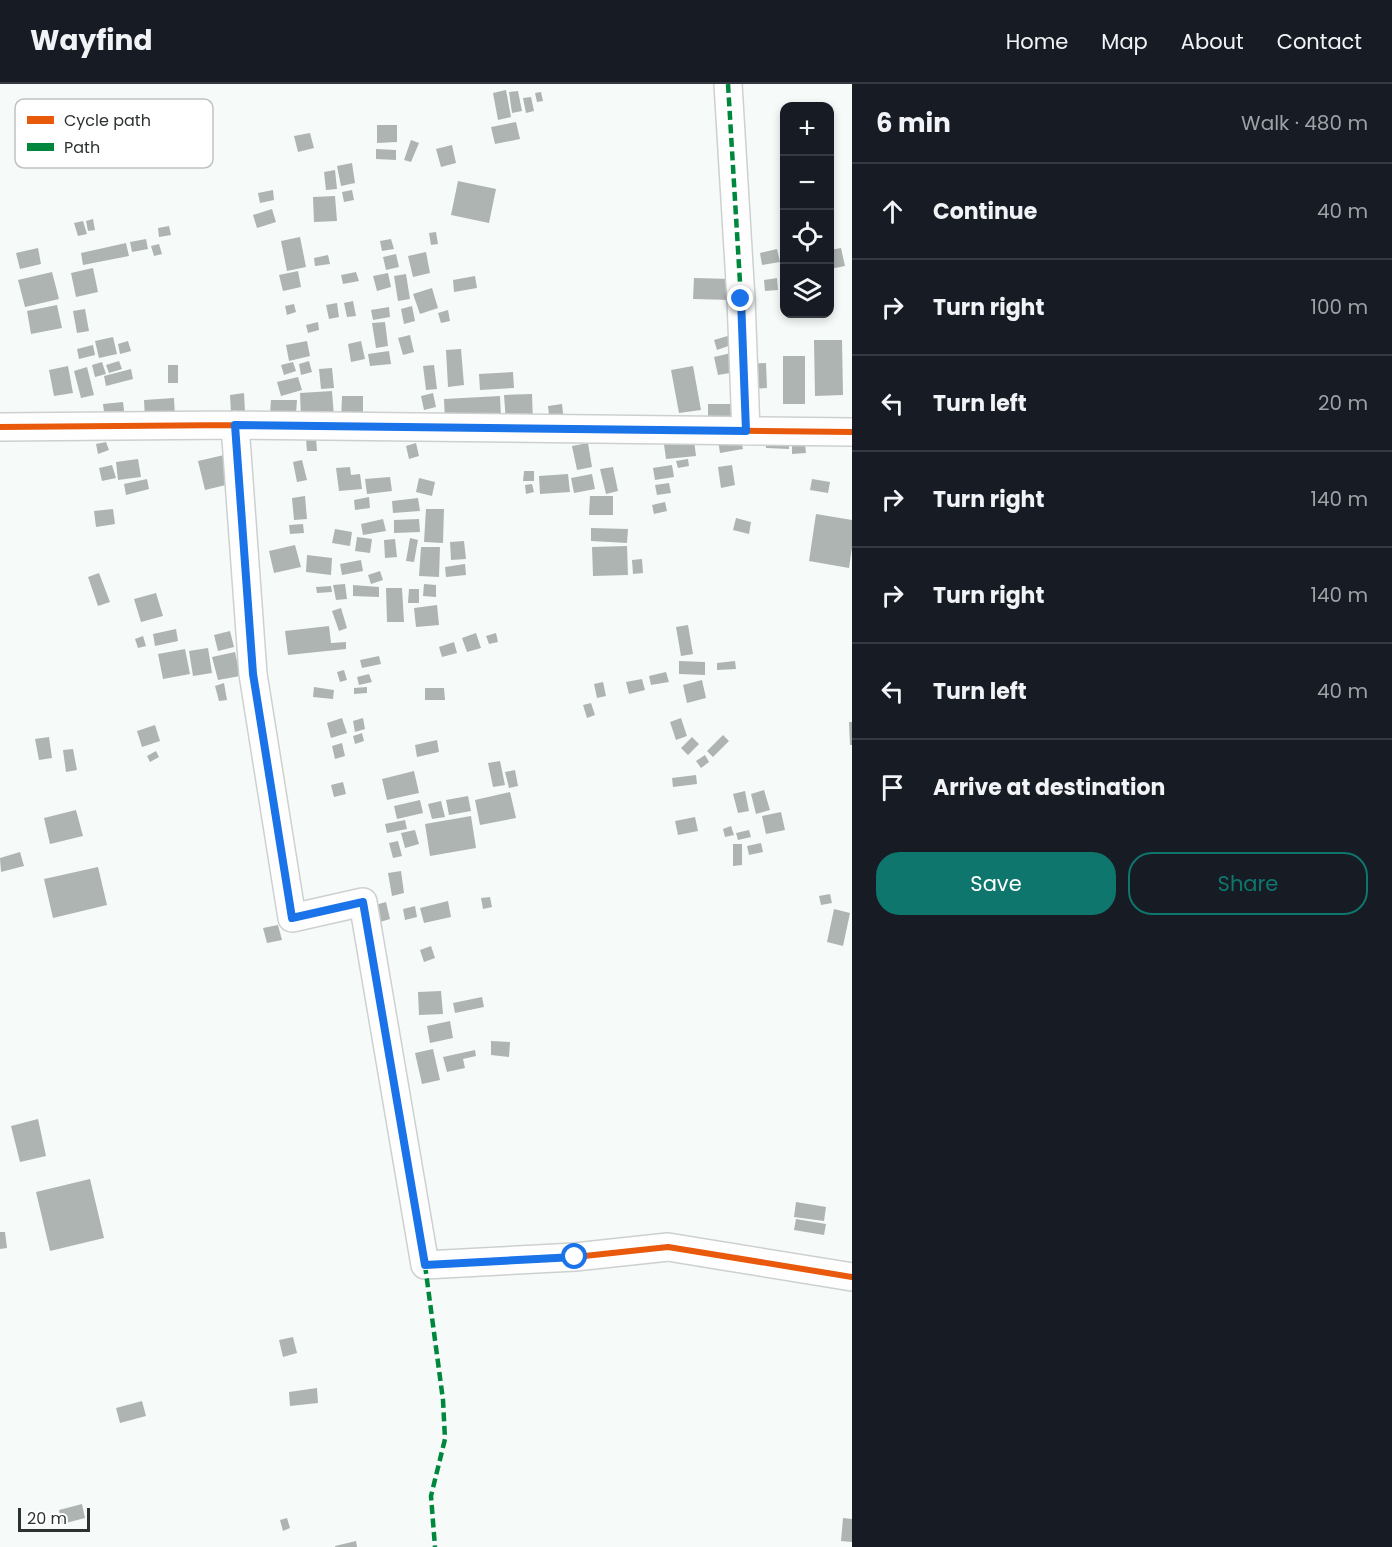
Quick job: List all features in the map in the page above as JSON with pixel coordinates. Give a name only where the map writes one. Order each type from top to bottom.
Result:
[{"type":"street","points":[[728,84],[741,299],[746,431]]},
{"type":"street","points":[[235,425],[253,674],[292,918],[363,902],[425,1265],[575,1257],[668,1247],[852,1277]]},
{"type":"street","points":[[0,427],[235,425],[852,432]]},
{"type":"building","points":[[506,90],[511,117],[498,120],[493,93]]},
{"type":"building","points":[[518,91],[522,111],[512,113],[509,92]]},
{"type":"building","points":[[541,92],[543,101],[537,102],[535,93]]},
{"type":"building","points":[[531,97],[534,111],[526,113],[523,98]]},
{"type":"building","points":[[516,122],[520,139],[495,144],[491,127]]},
{"type":"building","points":[[377,125],[397,125],[397,142],[377,143]]},
{"type":"building","points":[[310,133],[314,148],[298,152],[294,136]]},
{"type":"building","points":[[411,140],[419,143],[411,162],[404,160]]},
{"type":"building","points":[[452,145],[456,163],[441,167],[436,149]]},
{"type":"building","points":[[376,149],[396,150],[396,160],[376,159]]},
{"type":"building","points":[[352,163],[355,183],[341,186],[337,166]]},
{"type":"building","points":[[335,170],[337,189],[326,190],[324,172]]},
{"type":"building","points":[[458,181],[496,189],[489,223],[451,215]]},
{"type":"building","points":[[273,190],[274,200],[260,203],[258,193]]},
{"type":"building","points":[[352,190],[354,200],[344,202],[342,192]]},
{"type":"building","points":[[335,196],[337,221],[314,222],[313,197]]},
{"type":"building","points":[[272,209],[276,222],[257,228],[253,215]]},
{"type":"building","points":[[93,219],[95,230],[88,231],[86,221]]},
{"type":"building","points":[[83,221],[87,234],[78,236],[74,223]]},
{"type":"building","points":[[169,226],[171,235],[159,237],[158,228]]},
{"type":"building","points":[[436,232],[438,244],[431,245],[429,233]]},
{"type":"building","points":[[300,237],[306,267],[287,271],[281,241]]},
{"type":"building","points":[[146,239],[148,249],[132,252],[130,242]]},
{"type":"building","points":[[391,239],[394,249],[382,251],[380,241]]},
{"type":"building","points":[[126,243],[129,256],[83,265],[81,253]]},
{"type":"building","points":[[159,244],[162,254],[154,256],[151,246]]},
{"type":"building","points":[[38,248],[41,264],[20,269],[16,253]]},
{"type":"building","points":[[841,248],[845,266],[834,268],[834,249]]},
{"type":"building","points":[[777,249],[780,262],[762,265],[760,253]]},
{"type":"building","points":[[426,252],[430,273],[413,277],[408,256]]},
{"type":"building","points":[[396,254],[399,267],[386,270],[383,257]]},
{"type":"building","points":[[328,255],[330,264],[315,266],[314,258]]},
{"type":"building","points":[[93,268],[98,292],[76,297],[71,273]]},
{"type":"building","points":[[298,271],[301,287],[283,291],[279,275]]},
{"type":"building","points":[[52,272],[59,299],[25,307],[18,280]]},
{"type":"building","points":[[356,272],[359,281],[343,284],[341,275]]},
{"type":"building","points":[[388,273],[391,287],[377,291],[373,276]]},
{"type":"building","points":[[406,274],[410,299],[398,301],[394,276]]},
{"type":"building","points":[[475,276],[477,288],[454,292],[453,280]]},
{"type":"building","points":[[694,278],[732,279],[732,300],[693,299]]},
{"type":"building","points":[[777,278],[778,290],[765,291],[764,280]]},
{"type":"building","points":[[432,288],[438,308],[420,314],[413,294]]},
{"type":"building","points":[[353,301],[356,316],[347,317],[344,303]]},
{"type":"building","points":[[337,303],[339,317],[329,319],[326,305]]},
{"type":"building","points":[[294,304],[296,312],[287,315],[285,306]]},
{"type":"building","points":[[57,305],[62,328],[31,334],[27,311]]},
{"type":"building","points":[[412,306],[415,321],[404,324],[401,309]]},
{"type":"building","points":[[389,307],[390,317],[373,320],[371,310]]},
{"type":"building","points":[[85,309],[89,331],[77,333],[73,311]]},
{"type":"building","points":[[448,310],[450,321],[441,323],[438,313]]},
{"type":"building","points":[[318,322],[319,330],[308,333],[306,325]]},
{"type":"building","points":[[385,322],[388,346],[376,348],[372,323]]},
{"type":"building","points":[[410,335],[414,352],[403,355],[398,338]]},
{"type":"building","points":[[731,335],[734,344],[717,350],[714,340]]},
{"type":"building","points":[[113,337],[117,354],[99,358],[95,341]]},
{"type":"building","points":[[814,340],[842,340],[843,395],[815,396]]},
{"type":"building","points":[[128,341],[131,351],[120,354],[118,344]]},
{"type":"building","points":[[307,341],[310,356],[289,361],[286,345]]},
{"type":"building","points":[[361,341],[365,359],[351,362],[348,344]]},
{"type":"building","points":[[93,345],[95,355],[79,359],[77,349]]},
{"type":"building","points":[[461,349],[464,385],[448,387],[446,350]]},
{"type":"building","points":[[389,351],[391,364],[370,366],[368,354]]},
{"type":"building","points":[[731,353],[736,372],[718,375],[714,357]]},
{"type":"building","points":[[783,356],[805,356],[805,404],[783,404]]},
{"type":"building","points":[[119,361],[122,369],[109,373],[106,365]]},
{"type":"building","points":[[309,361],[312,372],[301,375],[299,364]]},
{"type":"building","points":[[102,362],[106,374],[95,377],[92,365]]},
{"type":"building","points":[[293,362],[296,371],[284,375],[281,365]]},
{"type":"building","points":[[766,363],[767,388],[751,389],[749,364]]},
{"type":"building","points":[[168,365],[178,365],[178,383],[168,383]]},
{"type":"building","points":[[434,365],[437,389],[426,390],[423,366]]},
{"type":"building","points":[[68,366],[73,393],[54,396],[49,370]]},
{"type":"building","points":[[693,366],[701,410],[679,413],[671,370]]},
{"type":"building","points":[[87,367],[94,395],[81,398],[74,371]]},
{"type":"building","points":[[332,368],[334,388],[321,389],[319,369]]},
{"type":"building","points":[[131,369],[133,379],[106,386],[104,376]]},
{"type":"building","points":[[513,372],[514,388],[480,390],[479,374]]},
{"type":"building","points":[[298,377],[302,390],[281,396],[277,382]]},
{"type":"building","points":[[332,391],[334,417],[301,419],[300,393]]},
{"type":"building","points":[[244,393],[245,412],[231,413],[230,395]]},
{"type":"building","points":[[433,393],[436,407],[424,410],[421,396]]},
{"type":"building","points":[[532,394],[533,422],[506,423],[504,395]]},
{"type":"building","points":[[342,396],[363,396],[363,420],[341,420]]},
{"type":"building","points":[[500,396],[501,418],[445,421],[444,399]]},
{"type":"building","points":[[174,398],[175,416],[145,418],[144,400]]},
{"type":"building","points":[[271,400],[297,400],[296,414],[270,413]]},
{"type":"building","points":[[123,402],[125,418],[105,420],[103,404]]},
{"type":"building","points":[[562,404],[564,422],[550,424],[548,406]]},
{"type":"building","points":[[708,404],[739,404],[740,423],[708,424]]},
{"type":"building","points":[[740,436],[743,449],[720,453],[718,440]]},
{"type":"building","points":[[766,436],[789,437],[789,449],[766,448]]},
{"type":"building","points":[[316,438],[317,451],[307,451],[306,439]]},
{"type":"building","points":[[694,440],[696,456],[666,459],[664,444]]},
{"type":"building","points":[[106,442],[109,450],[98,454],[96,444]]},
{"type":"building","points":[[416,443],[419,456],[409,459],[406,446]]},
{"type":"building","points":[[588,443],[592,467],[577,470],[572,446]]},
{"type":"building","points":[[792,444],[805,444],[806,453],[792,454]]},
{"type":"building","points":[[224,455],[230,484],[205,490],[198,461]]},
{"type":"building","points":[[138,459],[141,477],[118,480],[116,462]]},
{"type":"building","points":[[688,459],[689,466],[678,468],[676,461]]},
{"type":"building","points":[[302,460],[307,480],[297,482],[293,462]]},
{"type":"building","points":[[112,465],[116,478],[102,481],[99,468]]},
{"type":"building","points":[[672,465],[674,477],[655,480],[653,468]]},
{"type":"building","points":[[732,465],[735,485],[721,488],[718,467]]},
{"type":"building","points":[[350,467],[351,475],[360,474],[362,489],[339,491],[336,468]]},
{"type":"building","points":[[613,467],[618,491],[606,494],[600,469]]},
{"type":"building","points":[[524,471],[534,471],[534,481],[523,481]]},
{"type":"building","points":[[568,474],[570,492],[540,494],[539,476]]},
{"type":"building","points":[[592,474],[595,489],[574,493],[571,478]]},
{"type":"building","points":[[390,477],[392,491],[367,494],[365,479]]},
{"type":"building","points":[[419,478],[435,482],[432,496],[416,492]]},
{"type":"building","points":[[147,479],[149,489],[126,495],[124,484]]},
{"type":"building","points":[[812,479],[830,482],[828,493],[810,490]]},
{"type":"building","points":[[669,483],[671,493],[657,495],[655,485]]},
{"type":"building","points":[[532,484],[534,492],[526,494],[525,485]]},
{"type":"building","points":[[305,496],[307,519],[294,520],[292,498]]},
{"type":"building","points":[[590,496],[613,496],[613,515],[589,515]]},
{"type":"building","points":[[369,497],[370,508],[355,510],[354,500]]},
{"type":"building","points":[[418,498],[420,511],[393,513],[392,501]]},
{"type":"building","points":[[665,502],[667,511],[654,514],[652,505]]},
{"type":"building","points":[[113,509],[115,524],[96,527],[94,511]]},
{"type":"building","points":[[426,509],[444,509],[443,543],[424,542]]},
{"type":"building","points":[[816,514],[852,520],[849,568],[809,561]]},
{"type":"building","points":[[736,518],[751,522],[749,534],[733,530]]},
{"type":"building","points":[[383,519],[386,531],[363,535],[361,524]]},
{"type":"building","points":[[419,519],[420,532],[394,533],[394,520]]},
{"type":"building","points":[[303,524],[304,533],[290,534],[289,525]]},
{"type":"building","points":[[591,528],[628,529],[627,543],[591,541]]},
{"type":"building","points":[[335,529],[352,532],[350,546],[332,543]]},
{"type":"building","points":[[357,537],[372,539],[370,553],[355,551]]},
{"type":"building","points":[[410,538],[418,540],[414,562],[406,561]]},
{"type":"building","points":[[395,539],[397,557],[385,558],[384,540]]},
{"type":"building","points":[[464,541],[466,559],[451,560],[450,542]]},
{"type":"building","points":[[295,545],[301,567],[274,573],[269,551]]},
{"type":"building","points":[[627,546],[628,575],[593,576],[592,547]]},
{"type":"building","points":[[421,547],[440,547],[439,577],[419,576]]},
{"type":"building","points":[[307,555],[332,558],[331,575],[306,572]]},
{"type":"building","points":[[642,559],[643,573],[633,574],[632,560]]},
{"type":"building","points":[[361,560],[363,571],[342,575],[340,564]]},
{"type":"building","points":[[465,564],[466,575],[446,577],[445,567]]},
{"type":"building","points":[[380,571],[383,580],[371,584],[368,575]]},
{"type":"building","points":[[99,573],[110,602],[98,606],[88,577]]},
{"type":"building","points":[[345,584],[347,599],[336,600],[333,585]]},
{"type":"building","points":[[424,584],[436,585],[436,597],[423,596]]},
{"type":"building","points":[[353,585],[379,587],[379,597],[353,596]]},
{"type":"building","points":[[331,586],[332,592],[317,593],[316,587]]},
{"type":"building","points":[[386,588],[402,588],[404,622],[387,622]]},
{"type":"building","points":[[409,589],[419,589],[419,603],[408,603]]},
{"type":"building","points":[[156,593],[163,616],[141,622],[134,599]]},
{"type":"building","points":[[437,605],[439,625],[416,627],[414,608]]},
{"type":"building","points":[[341,608],[347,628],[339,631],[332,611]]},
{"type":"building","points":[[688,625],[693,654],[681,656],[676,627]]},
{"type":"building","points":[[329,626],[331,643],[346,642],[346,649],[288,655],[285,631]]},
{"type":"building","points":[[176,629],[178,641],[155,646],[153,634]]},
{"type":"building","points":[[230,631],[234,647],[218,651],[214,635]]},
{"type":"building","points":[[476,633],[481,648],[467,652],[462,638]]},
{"type":"building","points":[[496,633],[498,642],[489,644],[486,636]]},
{"type":"building","points":[[143,636],[146,646],[138,648],[135,639]]},
{"type":"building","points":[[454,642],[457,653],[442,657],[439,647]]},
{"type":"building","points":[[208,648],[212,673],[193,676],[189,651]]},
{"type":"building","points":[[185,649],[190,674],[163,679],[158,654]]},
{"type":"building","points":[[235,652],[240,676],[218,680],[212,657]]},
{"type":"building","points":[[379,656],[381,664],[362,668],[360,660]]},
{"type":"building","points":[[679,661],[705,662],[705,675],[679,674]]},
{"type":"building","points":[[735,661],[736,669],[717,670],[717,663]]},
{"type":"building","points":[[344,670],[347,680],[340,682],[337,672]]},
{"type":"building","points":[[666,672],[669,682],[651,685],[649,676]]},
{"type":"building","points":[[369,674],[372,682],[359,685],[357,677]]},
{"type":"building","points":[[642,679],[645,690],[629,694],[626,682]]},
{"type":"building","points":[[702,680],[706,698],[687,703],[683,685]]},
{"type":"building","points":[[603,682],[606,696],[597,698],[594,684]]},
{"type":"building","points":[[224,683],[227,700],[219,701],[215,686]]},
{"type":"building","points":[[314,687],[334,690],[333,699],[313,697]]},
{"type":"building","points":[[367,687],[367,693],[354,694],[354,688]]},
{"type":"building","points":[[425,688],[444,688],[445,700],[425,700]]},
{"type":"building","points":[[591,703],[595,715],[587,718],[583,705]]},
{"type":"building","points":[[342,718],[347,733],[331,738],[327,723]]},
{"type":"building","points":[[363,718],[365,729],[355,732],[353,721]]},
{"type":"building","points":[[681,718],[687,736],[676,740],[670,722]]},
{"type":"building","points":[[849,722],[852,722],[852,745],[850,745]]},
{"type":"building","points":[[155,725],[160,741],[142,747],[137,731]]},
{"type":"building","points":[[362,733],[364,741],[355,744],[353,736]]},
{"type":"building","points":[[723,735],[729,741],[713,757],[707,751]]},
{"type":"building","points":[[49,737],[52,758],[39,760],[35,739]]},
{"type":"building","points":[[692,737],[699,744],[688,755],[681,748]]},
{"type":"building","points":[[437,740],[439,752],[417,757],[415,745]]},
{"type":"building","points":[[342,743],[345,756],[335,759],[332,746]]},
{"type":"building","points":[[73,749],[77,770],[66,772],[63,750]]},
{"type":"building","points":[[156,751],[159,757],[150,762],[147,756]]},
{"type":"building","points":[[705,755],[709,762],[701,768],[696,761]]},
{"type":"building","points":[[500,761],[505,785],[493,787],[488,763]]},
{"type":"building","points":[[515,770],[518,786],[509,788],[505,772]]},
{"type":"building","points":[[414,771],[419,793],[387,800],[382,779]]},
{"type":"building","points":[[696,775],[697,784],[673,787],[672,778]]},
{"type":"building","points":[[343,782],[346,794],[334,797],[331,785]]},
{"type":"building","points":[[764,790],[770,810],[756,814],[751,794]]},
{"type":"building","points":[[745,791],[749,811],[738,813],[733,794]]},
{"type":"building","points":[[510,792],[516,818],[480,825],[475,800]]},
{"type":"building","points":[[468,796],[471,811],[449,815],[446,800]]},
{"type":"building","points":[[420,800],[423,813],[397,819],[394,806]]},
{"type":"building","points":[[441,801],[445,817],[432,819],[428,804]]},
{"type":"building","points":[[76,810],[83,836],[50,844],[44,818]]},
{"type":"building","points":[[781,812],[785,830],[766,834],[762,816]]},
{"type":"building","points":[[471,816],[476,848],[430,856],[425,824]]},
{"type":"building","points":[[695,817],[698,831],[678,835],[675,821]]},
{"type":"building","points":[[405,820],[407,829],[387,833],[385,824]]},
{"type":"building","points":[[731,826],[734,835],[725,837],[723,829]]},
{"type":"building","points":[[415,830],[419,844],[405,848],[401,833]]},
{"type":"building","points":[[749,830],[751,837],[738,840],[736,833]]},
{"type":"building","points":[[398,841],[402,856],[393,858],[389,843]]},
{"type":"building","points":[[761,843],[763,852],[749,855],[747,846]]},
{"type":"building","points":[[733,844],[742,844],[742,865],[733,866]]},
{"type":"building","points":[[20,852],[24,866],[1,872],[0,858]]},
{"type":"building","points":[[98,867],[107,905],[53,918],[44,879]]},
{"type":"building","points":[[401,871],[404,893],[392,896],[388,873]]},
{"type":"building","points":[[830,894],[832,903],[821,905],[819,896]]},
{"type":"building","points":[[490,897],[492,907],[483,909],[481,898]]},
{"type":"building","points":[[448,901],[451,917],[424,923],[420,908]]},
{"type":"building","points":[[386,902],[390,919],[380,922],[375,905]]},
{"type":"building","points":[[415,906],[417,917],[405,920],[403,909]]},
{"type":"building","points":[[834,909],[850,913],[843,946],[827,942]]},
{"type":"building","points":[[278,925],[282,940],[267,943],[263,928]]},
{"type":"building","points":[[431,946],[435,958],[424,962],[420,950]]},
{"type":"building","points":[[441,991],[443,1014],[419,1015],[418,992]]},
{"type":"building","points":[[482,997],[484,1007],[455,1013],[453,1003]]},
{"type":"building","points":[[450,1021],[453,1038],[430,1043],[427,1026]]},
{"type":"building","points":[[491,1041],[510,1042],[509,1057],[491,1055]]},
{"type":"building","points":[[433,1049],[440,1080],[422,1084],[415,1053]]},
{"type":"building","points":[[475,1050],[476,1056],[463,1059],[465,1068],[447,1072],[443,1057]]},
{"type":"building","points":[[38,1119],[46,1156],[20,1162],[11,1126]]},
{"type":"building","points":[[90,1179],[104,1238],[50,1251],[36,1192]]},
{"type":"building","points":[[796,1202],[826,1207],[824,1221],[794,1217]]},
{"type":"building","points":[[796,1219],[826,1224],[824,1235],[794,1230]]},
{"type":"building","points":[[0,1232],[5,1232],[7,1248],[0,1249]]},
{"type":"building","points":[[293,1337],[297,1353],[283,1357],[279,1340]]},
{"type":"building","points":[[317,1388],[318,1403],[290,1406],[289,1392]]},
{"type":"building","points":[[142,1401],[146,1416],[120,1423],[116,1408]]},
{"type":"building","points":[[82,1504],[85,1518],[62,1524],[59,1510]]},
{"type":"building","points":[[287,1518],[290,1528],[283,1531],[280,1520]]},
{"type":"building","points":[[843,1518],[852,1519],[852,1542],[841,1541]]},
{"type":"building","points":[[356,1541],[357,1547],[335,1547],[335,1546]]},
{"type":"marked path","points":[[728,84],[741,299],[746,431]]},
{"type":"marked path","points":[[425,1265],[443,1400],[445,1439],[431,1496],[435,1547]]},
{"type":"cycle path","points":[[235,425],[253,674],[292,918],[363,902],[425,1265],[575,1257],[668,1247],[852,1277]]},
{"type":"cycle path","points":[[0,427],[235,425],[852,432]]},
{"type":"route","points":[[575,1257],[425,1265],[363,902],[292,918],[253,674],[235,425],[746,431],[741,299]]}]
